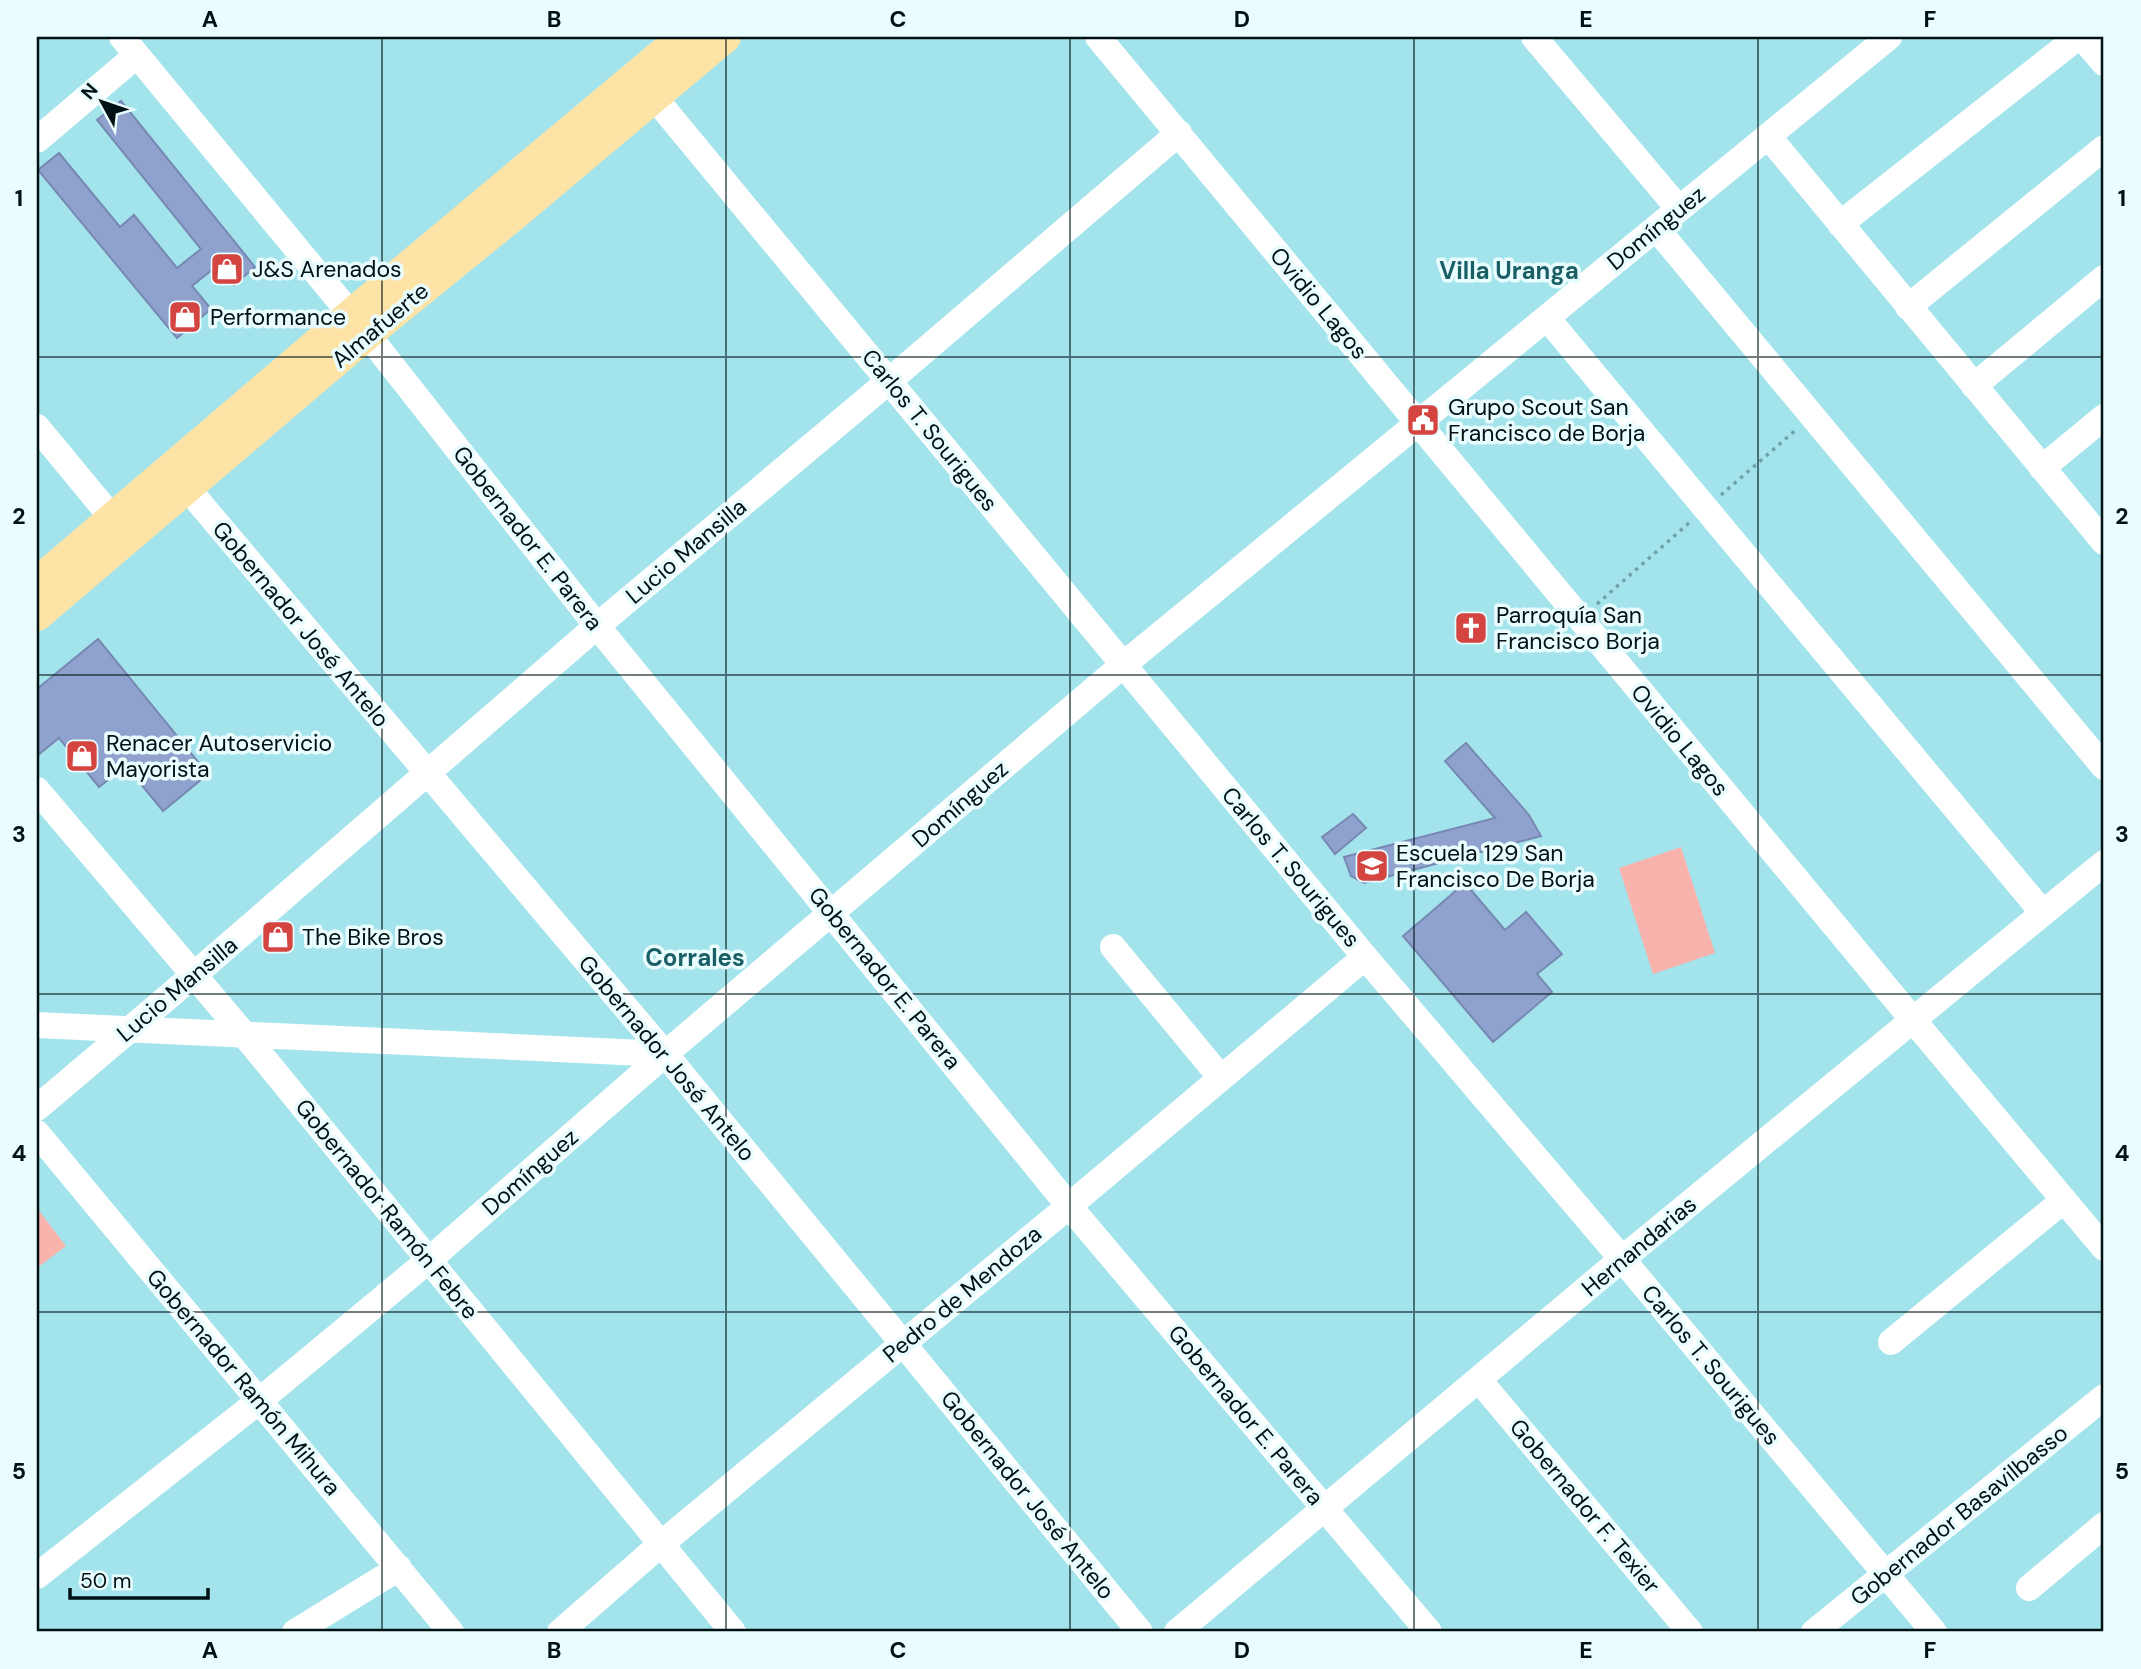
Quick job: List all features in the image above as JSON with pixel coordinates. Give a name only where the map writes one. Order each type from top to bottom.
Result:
[{"type":"main road","name":"Almafuerte","points":[[37,615],[187,488],[359,325],[683,37]]},
{"type":"main road","name":"Almafuerte","points":[[37,583],[113,519],[359,325],[512,217],[725,37]]},
{"type":"street","name":"Ovidio Lagos","points":[[1098,37],[2104,1248]]},
{"type":"street","points":[[1534,37],[1679,209]]},
{"type":"street","name":"Domínguez","points":[[37,1576],[259,1401],[429,1260],[665,1054],[1123,665],[1889,37]]},
{"type":"street","points":[[1840,224],[2080,37],[2104,63]]},
{"type":"street","name":"Gobernador E. Parera","points":[[129,46],[359,325],[597,626],[1069,1206],[1429,1632]]},
{"type":"street","points":[[37,140],[129,46]]},
{"type":"street","name":"Carlos T. Sourigues","points":[[654,97],[1365,957],[1934,1632]]},
{"type":"street","name":"Lucio Mansilla","points":[[37,1108],[597,626],[1179,133]]},
{"type":"street","points":[[1768,136],[2104,542]]},
{"type":"street","points":[[1908,307],[2104,148]]},
{"type":"street","points":[[1656,228],[2104,767]]},
{"type":"street","points":[[1975,386],[2104,278]]},
{"type":"street","points":[[1547,318],[2043,913]]},
{"type":"street","points":[[2042,468],[2104,417]]},
{"type":"street","points":[[37,427],[113,519]]},
{"type":"street","name":"Gobernador José Antelo","points":[[187,488],[665,1054],[1140,1632]]},
{"type":"street","name":"Gobernador Ramón Febre","points":[[37,790],[243,1033],[733,1632]]},
{"type":"street","name":"Hernandarias","points":[[1177,1632],[1622,1259],[2104,863]]},
{"type":"street","points":[[1112,947],[1221,1078]]},
{"type":"street","name":"Pedro de Mendoza","points":[[560,1632],[661,1544],[1365,957]]},
{"type":"street","points":[[37,1025],[665,1054]]},
{"type":"street","name":"Gobernador Ramón Mihura","points":[[37,1133],[451,1632]]},
{"type":"street","points":[[1891,1342],[2064,1200]]},
{"type":"street","name":"Gobernador F. Texier","points":[[1479,1380],[1690,1632]]},
{"type":"street","name":"Gobernador Basavilbasso","points":[[1814,1632],[2104,1397]]},
{"type":"street","points":[[2029,1588],[2104,1525]]},
{"type":"street","points":[[295,1632],[398,1568]]},
{"type":"shaded area","points":[[1681,847],[1715,953],[1653,974],[1619,868]]},
{"type":"shaded area","points":[[37,1208],[66,1246],[37,1268]]},
{"type":"building","points":[[121,101],[255,267],[234,285],[218,265],[192,286],[211,309],[177,338],[38,170],[59,153],[120,227],[134,215],[177,268],[201,249],[97,120]]},
{"type":"building","points":[[98,639],[208,774],[163,811],[126,766],[99,787],[59,738],[37,756],[37,689]]},
{"type":"building","points":[[1466,743],[1529,815],[1541,836],[1364,883],[1351,876],[1344,857],[1495,818],[1445,761]]},
{"type":"building","points":[[1353,814],[1366,828],[1335,854],[1322,837]]},
{"type":"building","points":[[1465,883],[1505,930],[1526,912],[1562,954],[1537,974],[1552,992],[1493,1042],[1403,936]]},
{"type":"place","name":"J&S Arenados","points":[[227,269]]},
{"type":"place","name":"Performance","points":[[185,317]]},
{"type":"place","name":"Grupo Scout San Francisco de Borja","points":[[1423,420]]},
{"type":"place","name":"Parroquía San Francisco Borja","points":[[1471,628]]},
{"type":"place","name":"Renacer Autoservicio Mayorista","points":[[82,756]]},
{"type":"place","name":"Escuela 129 San Francisco De Borja","points":[[1372,866]]},
{"type":"place","name":"The Bike Bros","points":[[278,937]]},
{"type":"district","name":"Villa Uranga","points":[[1509,270]]},
{"type":"district","name":"Corrales","points":[[695,957]]}]
